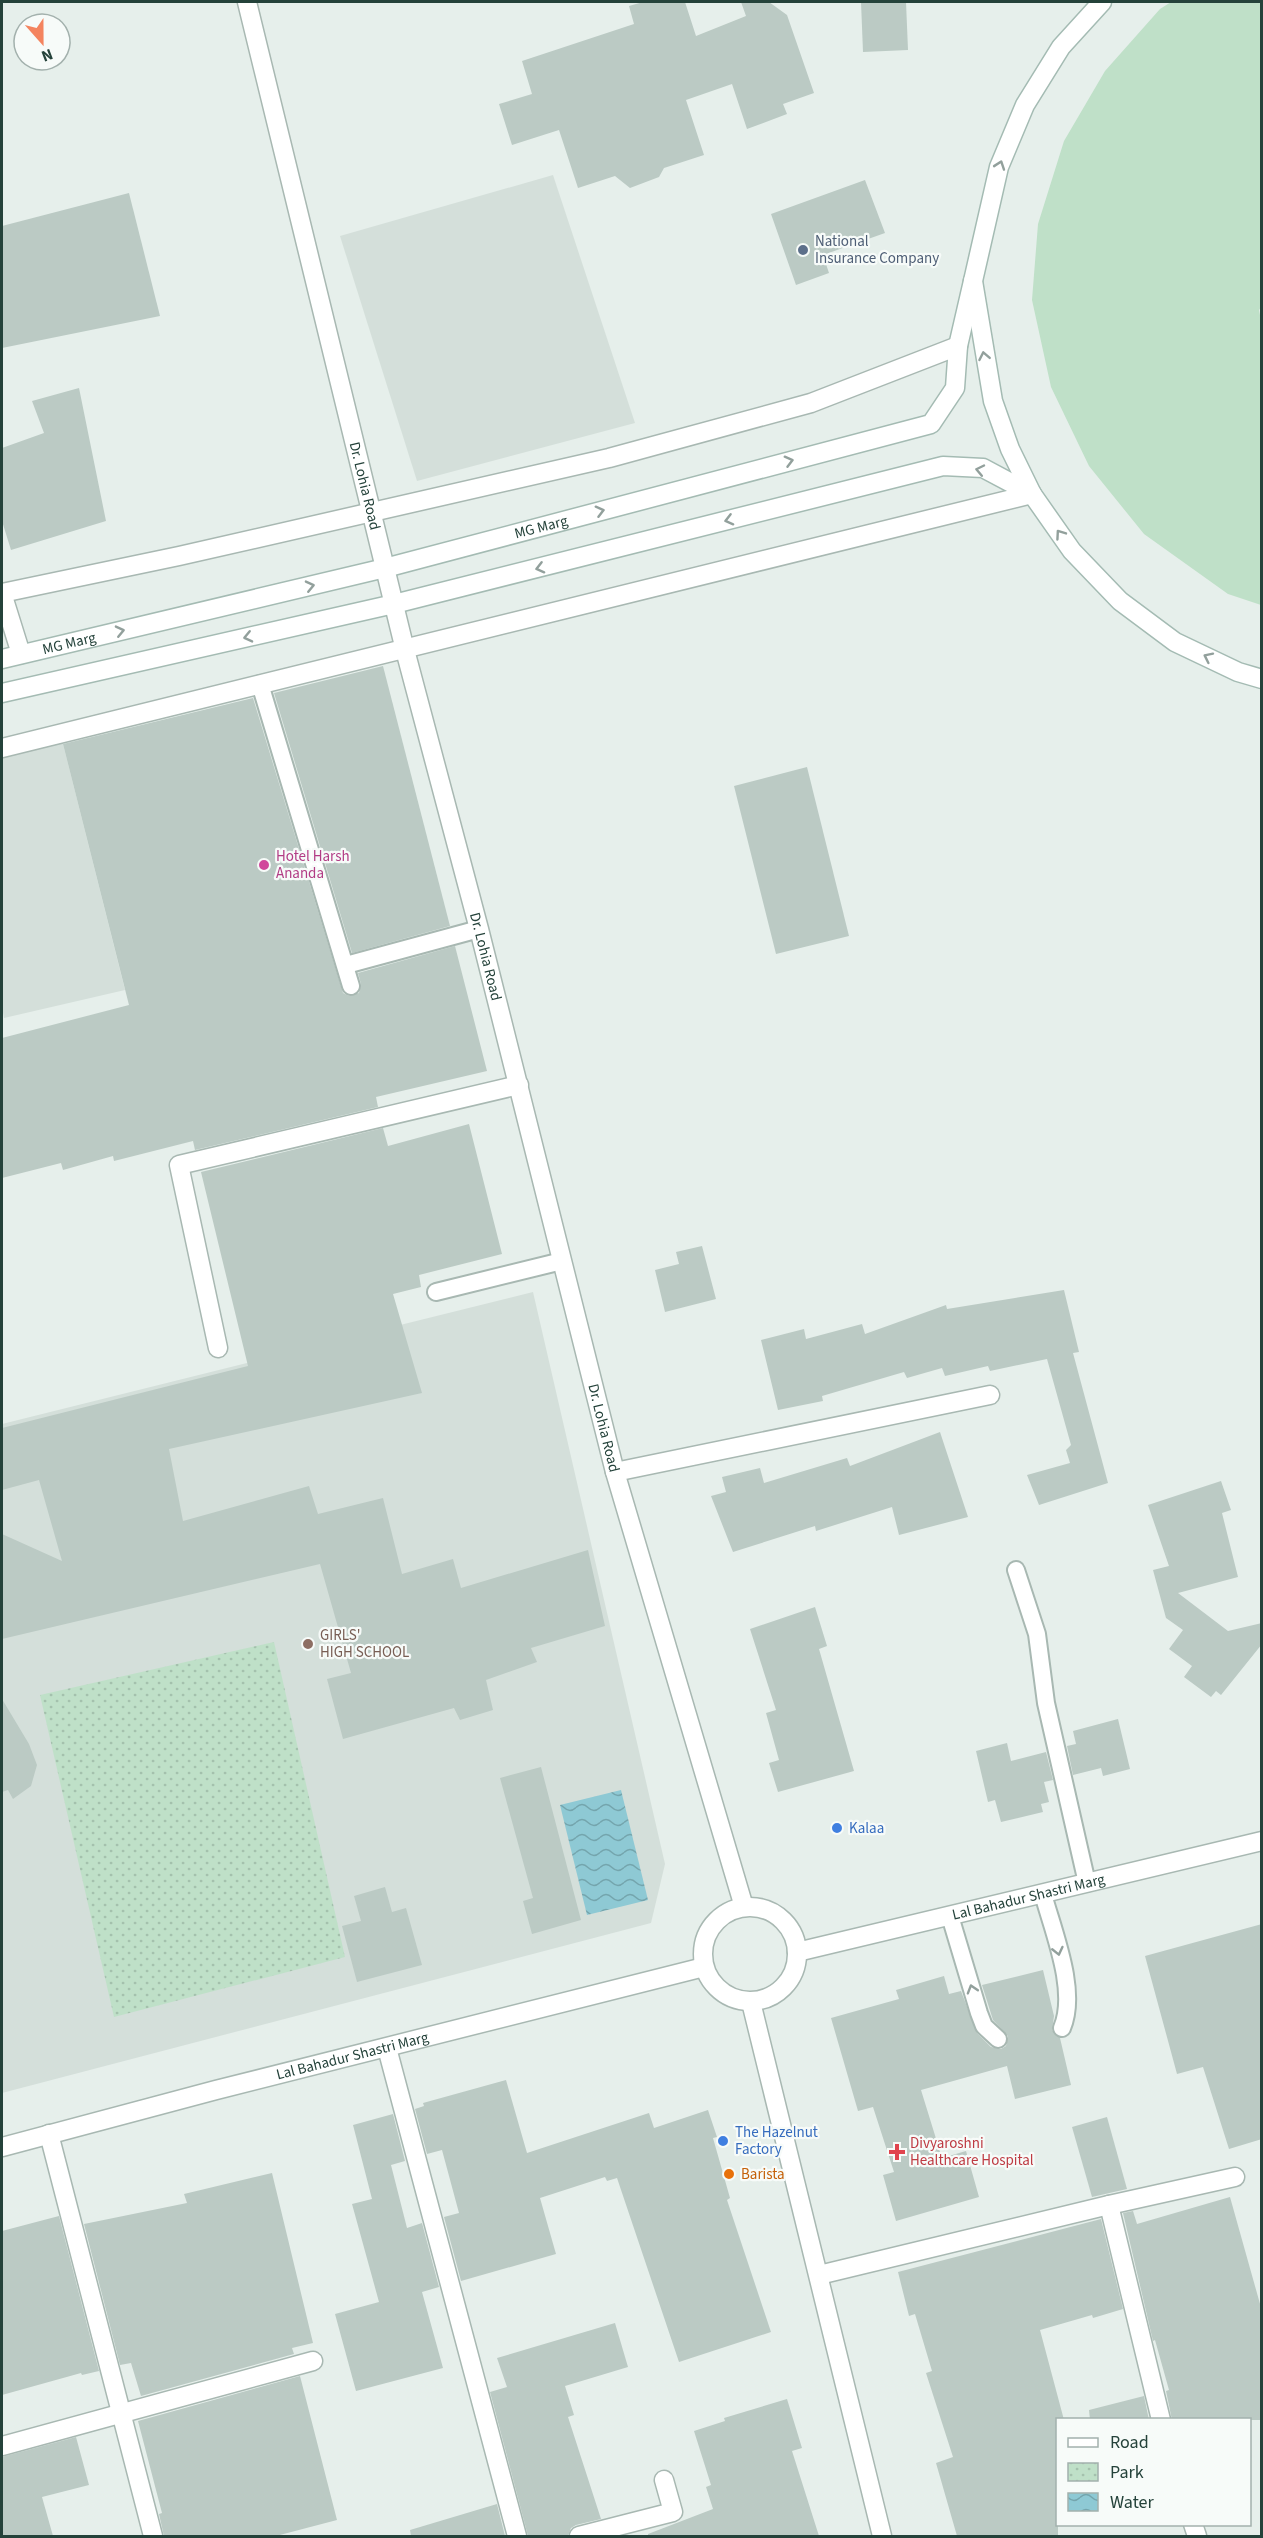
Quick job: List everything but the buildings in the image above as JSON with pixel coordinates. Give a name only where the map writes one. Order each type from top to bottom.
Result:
[{"type":"street","name":"Dr. Lohia Road","points":[[247,2],[405,650],[519,1085],[615,1472],[744,1907]]},
{"type":"street","name":"MG Marg","points":[[2,659],[385,568],[931,424],[955,388],[958,346],[999,167],[1025,105],[1061,47],[1102,2]]},
{"type":"street","points":[[973,281],[993,401],[1010,449],[1032,494],[1072,551],[1120,601],[1176,642],[1238,672],[1262,679]]},
{"type":"street","points":[[21,654],[2,593],[179,556],[609,458],[811,403],[958,346]]},
{"type":"street","points":[[2,693],[394,604],[943,466],[983,468],[1032,494]]},
{"type":"street","points":[[2,748],[1032,494]]},
{"type":"street","points":[[218,1348],[179,1165],[519,1085]]},
{"type":"street","points":[[615,1472],[990,1395]]},
{"type":"street","name":"Lal Bahadur Shastri Marg","points":[[797,1952],[1262,1840]]},
{"type":"street","points":[[744,1907],[760,1907],[775,1914],[787,1925],[795,1938],[797,1952],[796,1967],[789,1981],[779,1992],[765,1999],[751,2002],[736,2000],[722,1993],[710,1982],[704,1967],[702,1950],[711,1928],[728,1912],[744,1907]]},
{"type":"street","name":"Lal Bahadur Shastri Marg","points":[[2,2147],[704,1967]]},
{"type":"street","points":[[751,2002],[882,2536]]},
{"type":"street","points":[[387,2048],[517,2536]]},
{"type":"street","points":[[50,2134],[153,2536]]},
{"type":"street","points":[[819,2275],[1235,2177]]},
{"type":"street","points":[[1109,2205],[1161,2418]]},
{"type":"street","points":[[2,2446],[314,2361]]},
{"type":"street","points":[[579,2536],[673,2512],[664,2480]]},
{"type":"lane","points":[[260,684],[351,986]]},
{"type":"lane","points":[[346,964],[479,929]]},
{"type":"lane","points":[[436,1292],[562,1261]]},
{"type":"lane","points":[[1016,1570],[1037,1634],[1046,1703],[1088,1883]]},
{"type":"lane","points":[[1043,1894],[1066,1985],[1067,2008],[1062,2028]]},
{"type":"lane","points":[[950,1916],[984,2026],[998,2039]]},
{"type":"shaded area","points":[[553,175],[635,423],[417,481],[340,236]]},
{"type":"shaded area","points":[[62,740],[125,990],[4,1018],[2,1007],[2,756]]},
{"type":"shaded area","name":"GIRLS' HIGH SCHOOL","points":[[533,1292],[665,1864],[651,1923],[2,2093],[2,1424]]},
{"type":"green space","points":[[1171,2],[1261,2],[1262,306],[1259,310],[1262,325],[1261,605],[1228,594],[1144,534],[1089,466],[1051,387],[1032,300],[1038,224],[1064,141],[1105,71],[1160,9]]},
{"type":"green space","points":[[274,1642],[345,1957],[114,2017],[40,1695]]},
{"type":"water","points":[[621,1790],[648,1900],[587,1915],[560,1805]]},
{"type":"place","name":"National Insurance Company","points":[[803,250]]},
{"type":"place","name":"Hotel Harsh Ananda","points":[[264,865]]},
{"type":"place","name":"GIRLS' HIGH SCHOOL","points":[[308,1644]]},
{"type":"place","name":"Kalaa","points":[[837,1828]]},
{"type":"place","name":"The Hazelnut Factory","points":[[723,2141]]},
{"type":"place","name":"Divyaroshni Healthcare Hospital","points":[[897,2152]]},
{"type":"place","name":"Barista","points":[[729,2174]]}]
